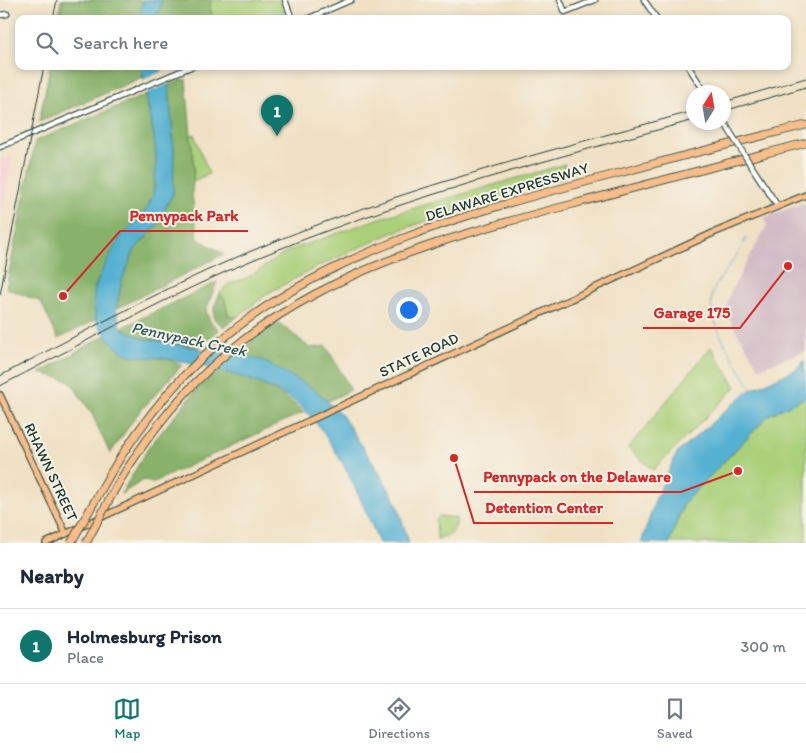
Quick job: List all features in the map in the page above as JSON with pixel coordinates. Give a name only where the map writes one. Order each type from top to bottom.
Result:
[{"type":"highway","name":"DELAWARE EXPRESSWAY","points":[[71,543],[132,437],[176,382],[218,343],[246,321],[290,292],[344,265],[407,238],[474,213],[806,124]]},
{"type":"highway","name":"DELAWARE EXPRESSWAY","points":[[86,543],[116,488],[144,443],[190,386],[224,355],[261,326],[299,302],[346,278],[436,242],[497,224],[806,144]]},
{"type":"main road","name":"STATE ROAD","points":[[46,543],[341,404],[777,205],[806,195]]},
{"type":"main road","name":"RHAWN STREET","points":[[0,395],[66,534]]},
{"type":"street","points":[[284,0],[290,15]]},
{"type":"street","points":[[314,15],[338,2],[351,0]]},
{"type":"street","points":[[560,0],[564,11],[595,0]]},
{"type":"street","points":[[644,0],[654,15]]},
{"type":"street","points":[[0,16],[7,14]]},
{"type":"street","points":[[0,147],[183,70]]},
{"type":"street","points":[[691,70],[700,85]]},
{"type":"street","points":[[729,130],[777,205]]},
{"type":"shaded area","points":[[12,156],[0,222],[0,160]]},
{"type":"shaded area","points":[[806,202],[806,351],[759,368],[725,312],[730,293],[767,225],[763,218]]},
{"type":"green space","points":[[61,0],[279,0],[285,15],[58,15]]},
{"type":"green space","points":[[63,0],[143,0],[141,15],[60,15]]},
{"type":"green space","points":[[162,0],[211,0],[210,9],[212,15],[158,15]]},
{"type":"green space","points":[[49,70],[142,70],[143,77],[39,122]]},
{"type":"green space","points":[[186,79],[194,169],[192,194],[198,239],[224,254],[116,309],[122,280],[135,249],[163,219],[165,209],[173,194],[174,151],[169,87],[170,84]]},
{"type":"green space","points":[[145,95],[157,151],[153,194],[146,211],[118,241],[95,286],[96,320],[58,339],[41,302],[6,288],[35,141]]},
{"type":"green space","points":[[194,134],[209,174],[193,181],[191,135]]},
{"type":"green space","points":[[565,164],[563,178],[517,190],[392,233],[319,266],[270,292],[237,317],[228,316],[225,300],[220,293],[228,284],[247,278],[288,251],[377,219]]},
{"type":"green space","points":[[217,282],[206,310],[210,321],[219,330],[199,347],[142,338],[121,328]]},
{"type":"green space","points":[[220,293],[225,300],[228,316],[237,317],[224,327],[214,319],[214,307]]},
{"type":"green space","points":[[278,322],[310,348],[326,346],[351,390],[328,401],[295,380],[235,357],[255,337]]},
{"type":"green space","points":[[105,335],[125,353],[168,359],[182,365],[136,416],[110,454],[92,414],[70,381],[40,373]]},
{"type":"green space","points":[[711,347],[736,387],[653,470],[628,448]]},
{"type":"green space","points":[[216,371],[240,376],[263,385],[285,397],[304,412],[152,483],[144,480],[121,494],[149,447],[197,389]]},
{"type":"green space","points":[[806,397],[806,543],[669,543],[684,503],[769,415]]},
{"type":"green space","points":[[439,516],[456,518],[456,525],[451,534],[437,539],[436,519]]},
{"type":"water","points":[[143,0],[162,0],[158,15],[141,15]]},
{"type":"water","points":[[142,70],[162,70],[169,87],[174,151],[173,194],[165,209],[163,219],[135,249],[122,280],[116,309],[121,328],[142,338],[262,360],[314,389],[342,415],[384,480],[397,504],[409,543],[379,543],[353,484],[330,443],[317,424],[288,397],[245,378],[214,369],[169,359],[130,355],[121,351],[112,343],[97,323],[94,302],[97,281],[118,241],[144,212],[153,193],[156,177],[155,145]]},
{"type":"water","points":[[804,361],[806,397],[769,415],[684,503],[669,543],[641,543],[656,498],[677,453],[748,391],[795,370]]},
{"type":"pier","points":[[165,70],[170,83],[144,94],[143,80]]},
{"type":"waterway","points":[[746,238],[739,252],[714,289],[711,300],[713,313],[723,341],[752,390]]},
{"type":"railway","points":[[54,15],[57,0]]},
{"type":"railway","points":[[0,295],[43,70]]},
{"type":"railway","points":[[731,100],[806,78]]},
{"type":"railway","points":[[731,109],[806,87]]},
{"type":"railway","points":[[0,376],[172,287],[278,240],[432,185],[686,113]]},
{"type":"railway","points":[[0,386],[175,296],[282,248],[434,194],[686,122]]},
{"type":"place","name":"Holmesburg Prison","points":[[277,136]]},
{"type":"place","name":"Garage 175","points":[[788,266]]},
{"type":"place","name":"Pennypack Park","points":[[63,296]]},
{"type":"place","name":"Detention Center","points":[[454,458]]},
{"type":"place","name":"Pennypack on the Delaware","points":[[738,471]]},
{"type":"water label","name":"Pennypack Creek","points":[[189,339]]}]
